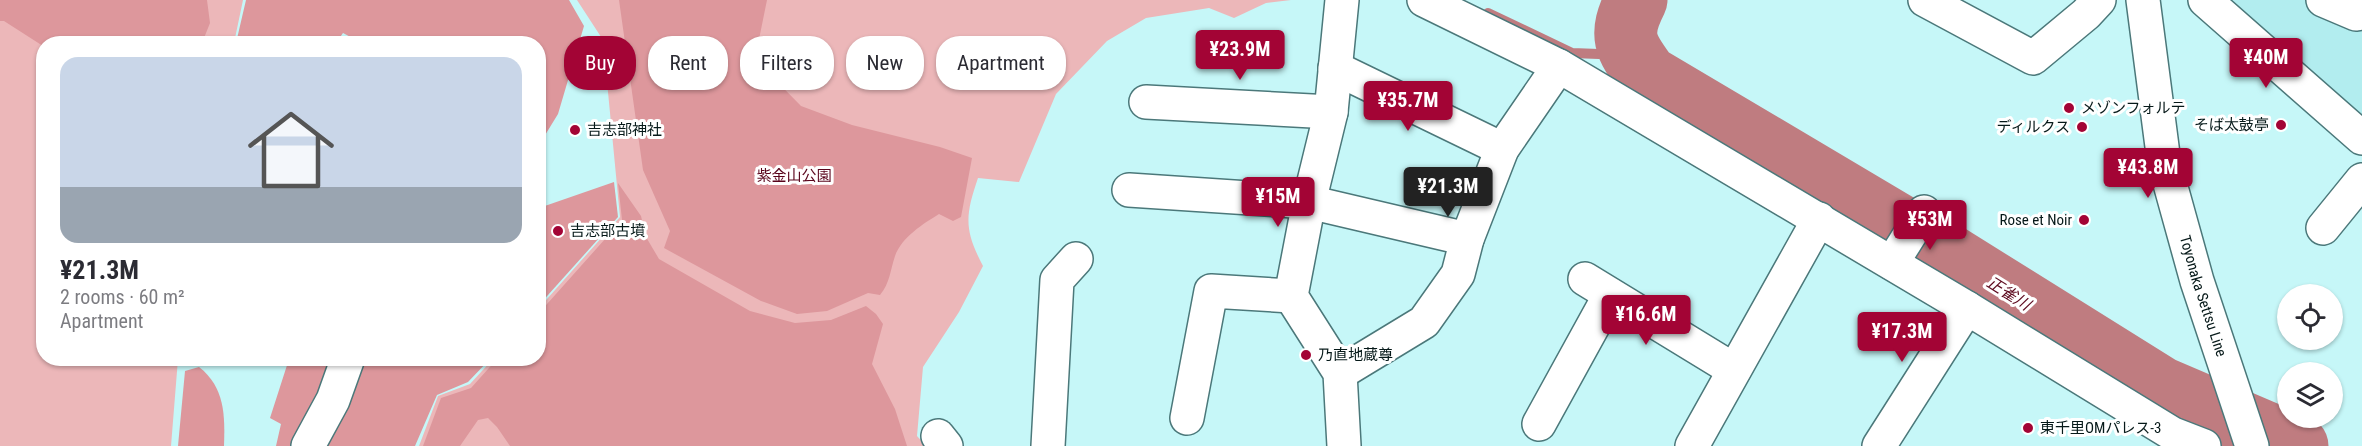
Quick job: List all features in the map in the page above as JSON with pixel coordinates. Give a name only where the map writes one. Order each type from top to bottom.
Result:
[{"type":"street","points":[[1342,0],[1331,112],[1309,202],[1291,296],[1340,374],[1344,446]]},
{"type":"street","points":[[1424,0],[1559,66],[1819,219],[2173,434],[2203,446]]},
{"type":"street","points":[[1925,0],[2033,58],[2086,14],[2099,0]]},
{"type":"street","name":"Toyonaka Settsu Line","points":[[2143,0],[2164,162],[2197,281],[2252,446]]},
{"type":"street","points":[[2205,0],[2362,138]]},
{"type":"street","points":[[2324,0],[2356,14],[2362,13]]},
{"type":"street","points":[[1340,374],[1424,322],[1458,274],[1467,239],[1502,149],[1559,66]]},
{"type":"street","points":[[1335,68],[1502,149]]},
{"type":"street","points":[[1146,102],[1331,112]]},
{"type":"street","points":[[2323,228],[2362,180]]},
{"type":"street","points":[[1130,189],[1309,202],[1467,239]]},
{"type":"street","points":[[1892,263],[1924,212]]},
{"type":"street","points":[[1692,446],[1819,219]]},
{"type":"street","points":[[1048,446],[1058,280],[1076,259]]},
{"type":"street","points":[[1539,424],[1598,287],[1734,370]]},
{"type":"street","points":[[1187,418],[1211,291],[1291,296]]},
{"type":"street","points":[[1880,446],[1967,308]]},
{"type":"street","points":[[308,446],[333,400],[345,366]]},
{"type":"shaded area","points":[[2233,0],[2362,0],[2362,120],[2237,10]]},
{"type":"green space","points":[[0,0],[243,0],[235,36],[36,36],[36,366],[177,366],[171,446],[0,446]]},
{"type":"green space","points":[[0,0],[207,0],[210,23],[205,36],[36,36],[36,42],[4,21],[0,21]]},
{"type":"green space","points":[[246,0],[569,0],[584,26],[581,36],[564,36],[565,90],[558,114],[546,134],[546,36],[349,36],[343,33],[341,36],[238,36]]},
{"type":"green space","name":"紫金山公園","points":[[577,0],[1291,0],[1266,3],[1234,18],[1209,8],[1146,18],[1107,41],[1066,84],[1066,36],[936,36],[936,90],[1060,90],[1056,94],[1019,182],[978,178],[968,223],[972,242],[983,266],[959,312],[923,367],[917,436],[926,446],[419,446],[438,396],[470,384],[487,366],[546,366],[546,300],[620,217],[608,90],[636,90],[636,36],[600,36]]},
{"type":"green space","points":[[619,0],[767,0],[760,36],[740,36],[740,90],[785,90],[801,106],[852,125],[940,147],[972,158],[961,217],[953,221],[939,214],[908,237],[898,249],[888,281],[880,295],[868,293],[827,311],[797,314],[761,301],[664,248],[670,231],[643,170],[632,90],[636,90],[636,36],[624,36]]},
{"type":"green space","points":[[614,182],[618,217],[546,297],[546,206]]},
{"type":"green space","points":[[618,183],[641,216],[646,237],[659,259],[750,311],[795,323],[831,320],[866,306],[883,324],[872,364],[895,409],[907,446],[510,446],[488,418],[478,420],[460,446],[423,446],[441,398],[471,388],[491,366],[546,366],[546,305],[622,220]]},
{"type":"green space","points":[[287,366],[337,366],[300,446],[276,446],[281,424],[270,418]]},
{"type":"green space","points":[[355,366],[483,366],[468,382],[437,395],[415,446],[320,446]]},
{"type":"green space","points":[[199,367],[208,375],[219,393],[223,413],[224,446],[178,446],[185,371]]},
{"type":"waterway","name":"正雀川","points":[[1636,0],[1627,23],[1627,40],[1633,57],[1647,76],[1932,245],[2161,388],[2297,446]]},
{"type":"waterway","points":[[1488,13],[1572,53],[1599,54]]},
{"type":"place","name":"メゾンフォルテ","points":[[2069,108]]},
{"type":"place","name":"そば太鼓亭","points":[[2281,125]]},
{"type":"place","name":"ディルクス","points":[[2082,127]]},
{"type":"place","name":"吉志部神社","points":[[575,130]]},
{"type":"place","name":"Rose et Noir","points":[[2084,220]]},
{"type":"place","name":"吉志部古墳","points":[[558,231]]},
{"type":"place","name":"乃直地蔵尊","points":[[1306,355]]},
{"type":"place","name":"東千里OMパレス-3","points":[[2028,428]]}]
